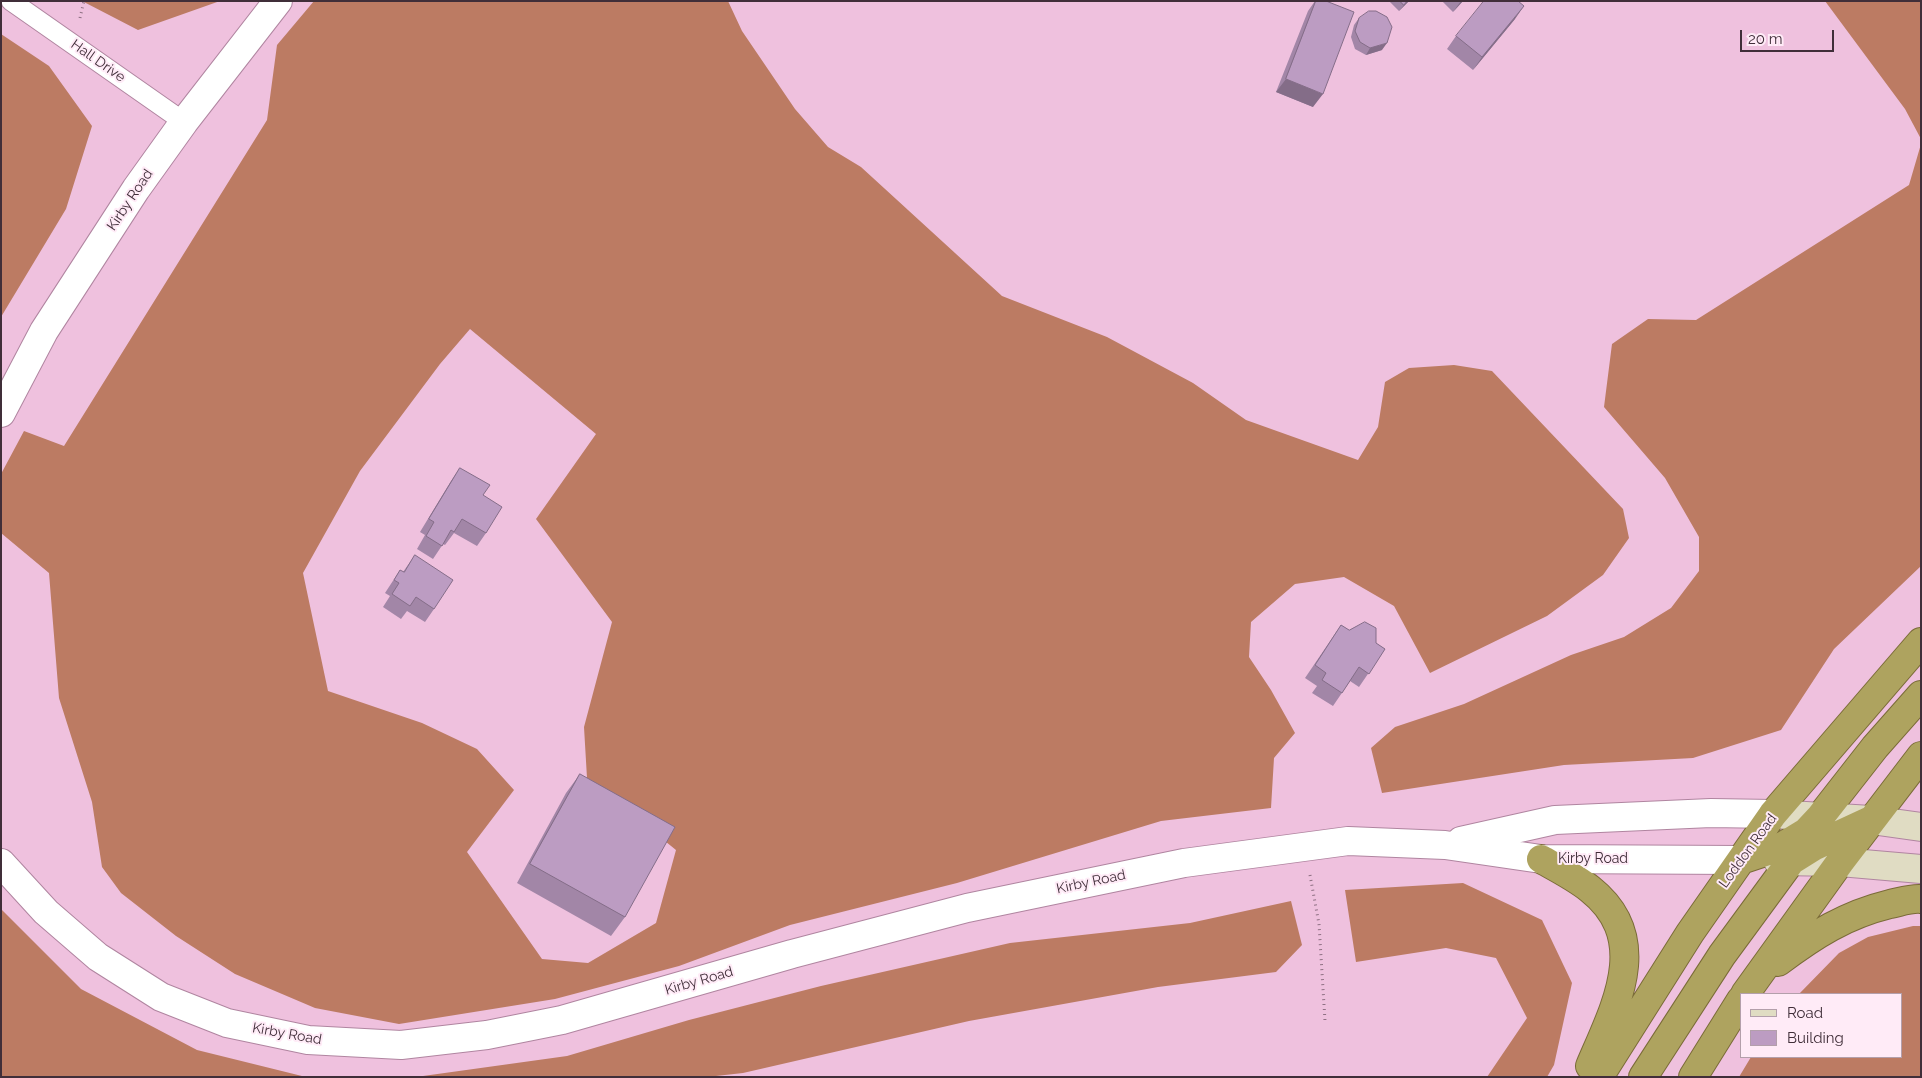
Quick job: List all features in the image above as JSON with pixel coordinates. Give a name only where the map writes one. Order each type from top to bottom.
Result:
[{"type":"highway","name":"Loddon Road","points":[[1599,1077],[1690,933],[1741,860],[1793,833],[1815,768],[1921,642]]},
{"type":"highway","points":[[1643,1077],[1722,955],[1793,833],[1921,696]]},
{"type":"highway","points":[[1746,992],[1871,820],[1921,756]]},
{"type":"highway","points":[[1793,833],[1840,862]]},
{"type":"highway","points":[[1746,992],[1796,894],[1793,833]]},
{"type":"highway","points":[[1541,859],[1590,889],[1617,920],[1623,940],[1626,960],[1622,985],[1586,1077]]},
{"type":"highway","points":[[1746,992],[1813,935],[1868,910],[1921,899]]},
{"type":"highway","points":[[1693,1077],[1740,1002]]},
{"type":"main road","points":[[1741,860],[1793,833],[1871,820],[1921,827]]},
{"type":"main road","points":[[1840,862],[1921,869]]},
{"type":"street","name":"Kirby Road","points":[[1,413],[44,331],[136,189],[184,122],[278,1]]},
{"type":"street","name":"Kirby Road","points":[[1445,845],[1555,820],[1711,813],[1793,833]]},
{"type":"street","name":"Kirby Road","points":[[1,862],[46,912],[98,957],[161,997],[227,1023],[308,1040],[402,1045],[487,1035],[562,1020],[792,954],[967,908],[1184,863],[1348,841],[1445,845],[1541,859],[1741,860]]},
{"type":"lane","name":"Hall Drive","points":[[11,1],[184,122]]},
{"type":"path","points":[[1305,847],[1319,924],[1325,1021]]},
{"type":"shaded area","points":[[82,1],[220,1],[138,30]]},
{"type":"shaded area","points":[[314,1],[728,1],[742,31],[795,109],[828,147],[861,167],[1002,296],[1107,337],[1193,383],[1246,420],[1358,460],[1378,427],[1385,382],[1409,368],[1454,365],[1492,371],[1623,509],[1629,538],[1603,575],[1547,616],[1430,673],[1394,606],[1344,577],[1295,584],[1251,622],[1249,657],[1271,690],[1295,733],[1274,758],[1271,808],[1161,821],[957,883],[790,925],[679,966],[555,999],[399,1024],[315,1008],[235,974],[176,936],[121,893],[102,867],[92,802],[59,698],[49,573],[1,533],[1,474],[24,431],[64,446],[267,120],[277,45]],"holes":[[[470,329],[596,434],[536,519],[612,622],[584,727],[587,778],[676,850],[656,923],[588,963],[542,959],[467,852],[514,790],[477,749],[422,723],[328,691],[303,573],[360,471],[440,364]]]},
{"type":"shaded area","points":[[1825,1],[1921,1],[1921,139],[1905,109]]},
{"type":"shaded area","points":[[1,34],[49,66],[92,126],[66,209],[1,317]]},
{"type":"shaded area","points":[[1921,144],[1921,566],[1834,649],[1781,730],[1693,758],[1564,765],[1382,793],[1371,748],[1395,727],[1464,704],[1571,655],[1624,637],[1671,608],[1699,571],[1699,537],[1665,478],[1604,407],[1612,344],[1648,319],[1696,320],[1909,185]]},
{"type":"shaded area","points":[[1463,883],[1542,920],[1572,983],[1554,1065],[1547,1077],[1487,1077],[1527,1018],[1496,958],[1446,948],[1356,962],[1345,890]]},
{"type":"shaded area","points":[[1291,901],[1302,945],[1276,972],[1158,987],[969,1021],[743,1073],[707,1077],[394,1077],[423,1076],[567,1056],[689,1020],[821,986],[1010,943],[1190,923]]},
{"type":"shaded area","points":[[1,909],[81,989],[197,1050],[306,1077],[1,1077]]},
{"type":"shaded area","points":[[1913,926],[1921,926],[1921,1077],[1739,1077],[1750,1058],[1902,1058],[1902,993],[1800,993],[1839,953],[1868,937]]},
{"type":"building","points":[[1316,1],[1326,1],[1354,12],[1323,94],[1286,79]]},
{"type":"building","points":[[1484,1],[1518,1],[1524,6],[1482,57],[1456,36]]},
{"type":"building","points":[[1369,11],[1376,11],[1387,17],[1392,27],[1387,43],[1370,48],[1360,42],[1355,31],[1359,18]]},
{"type":"building","points":[[460,468],[490,485],[483,495],[502,507],[486,533],[462,519],[454,532],[451,530],[442,546],[426,536],[434,522],[429,519]]},
{"type":"building","points":[[415,555],[453,580],[434,609],[416,597],[410,606],[392,594],[399,583],[394,580],[400,570],[404,572]]},
{"type":"building","points":[[1365,622],[1376,628],[1376,643],[1385,649],[1369,674],[1359,667],[1342,693],[1322,680],[1326,673],[1315,665],[1341,625],[1349,630]]},
{"type":"building","points":[[580,774],[675,827],[625,917],[530,864]]}]
